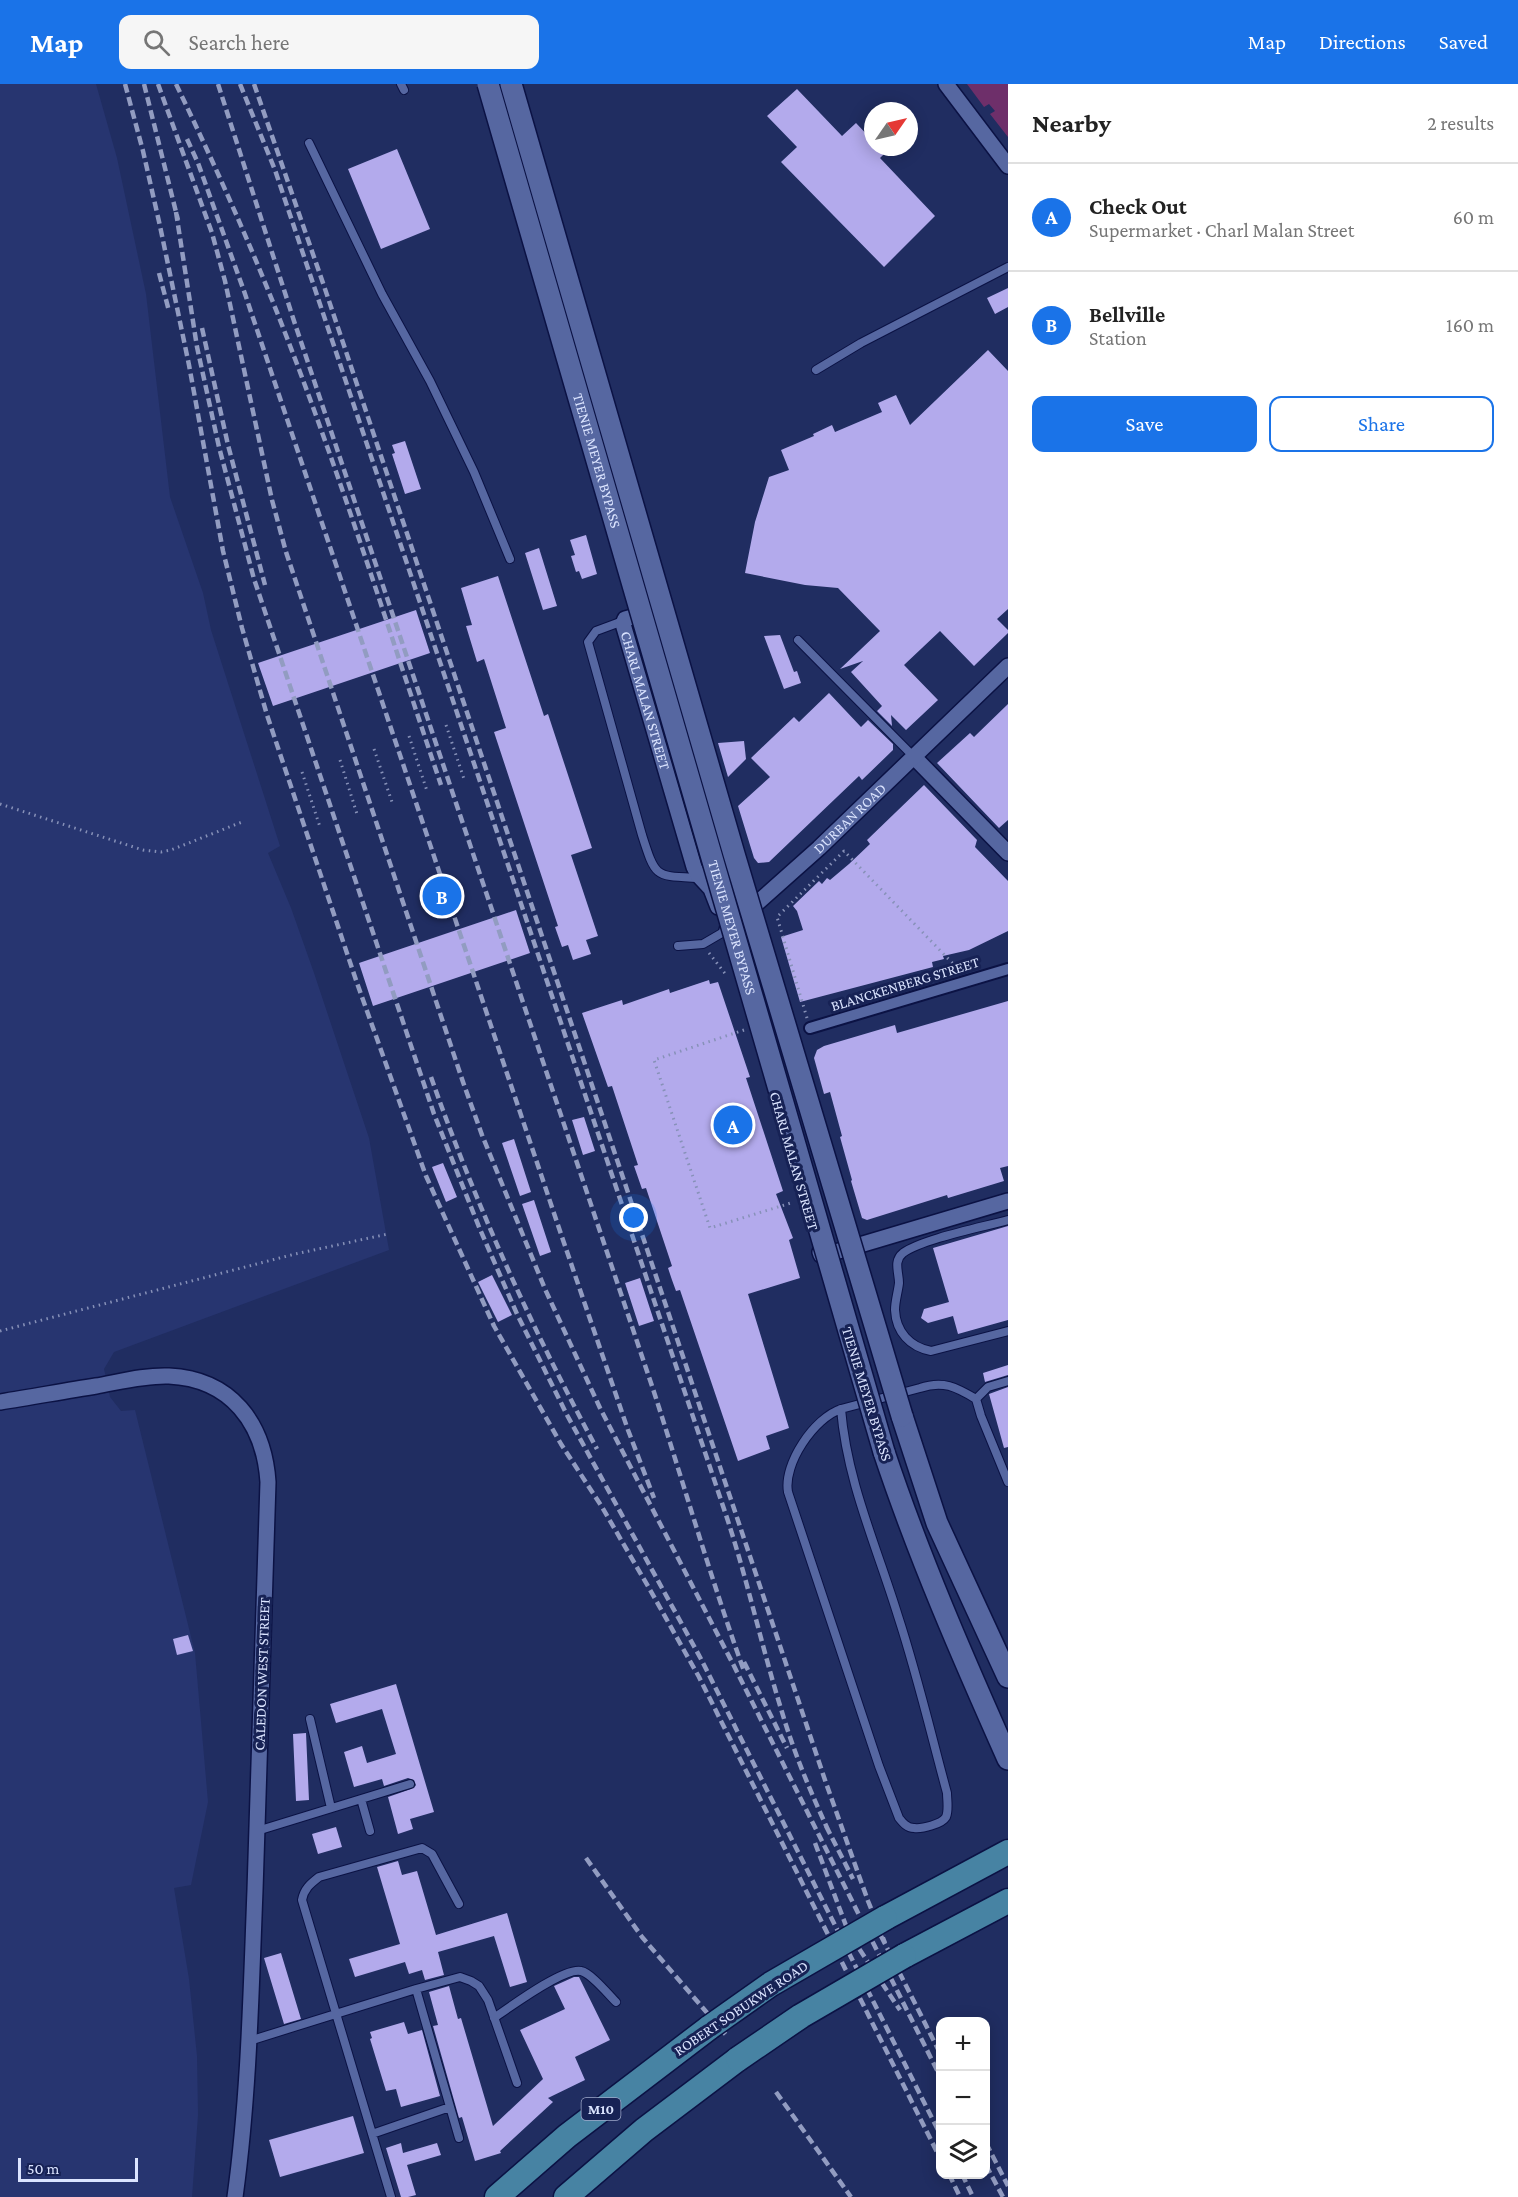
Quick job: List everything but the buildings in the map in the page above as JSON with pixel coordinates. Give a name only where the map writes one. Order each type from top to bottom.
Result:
[{"type":"main road","name":"TIENIE MEYER BYPASS","points":[[488,84],[884,1452],[906,1519],[942,1610],[1008,1759]]},
{"type":"main road","name":"TIENIE MEYER BYPASS","points":[[511,84],[734,854],[896,1398],[937,1523],[1008,1677]]},
{"type":"main road","name":"ROBERT SOBUKWE ROAD","points":[[497,2197],[567,2136],[710,2027],[771,1984],[885,1918],[1008,1852]]},
{"type":"main road","name":"M10","points":[[566,2197],[644,2130],[738,2059],[801,2016],[904,1956],[1008,1901]]},
{"type":"street","points":[[946,84],[1008,166]]},
{"type":"street","name":"CHARL MALAN STREET","points":[[843,1250],[661,614],[657,611],[623,621],[694,867],[700,878],[711,889],[743,977],[821,1255],[843,1250],[1008,1201]]},
{"type":"street","name":"DURBAN ROAD","points":[[727,930],[819,848],[1008,666]]},
{"type":"street","points":[[914,756],[1008,853]]},
{"type":"street","name":"BLANCKENBERG STREET","points":[[810,1028],[1008,969]]},
{"type":"street","name":"CALEDON WEST STREET","points":[[0,1402],[112,1383],[166,1376],[184,1377],[202,1382],[232,1400],[255,1428],[262,1444],[267,1463],[268,1482],[257,1831],[249,2041],[241,2151],[235,2197]]},
{"type":"lane","points":[[309,142],[382,294],[430,381],[474,472],[510,559]]},
{"type":"lane","points":[[816,370],[861,343],[1008,267]]},
{"type":"lane","points":[[623,621],[596,631],[588,642],[648,855],[659,874],[700,878]]},
{"type":"lane","points":[[798,640],[914,756]]},
{"type":"lane","name":"DURBAN ROAD","points":[[678,946],[702,944],[727,930]]},
{"type":"lane","points":[[1008,1220],[921,1244],[902,1254],[897,1261],[899,1282],[895,1311],[906,1339],[920,1349],[931,1351],[1008,1331]]},
{"type":"lane","points":[[976,1399],[988,1387],[1008,1381]]},
{"type":"lane","points":[[841,1409],[843,1437],[855,1490],[898,1617],[947,1793],[948,1808],[945,1818],[926,1827],[914,1828],[904,1825],[899,1818],[879,1766],[786,1484],[789,1468],[818,1424],[830,1413],[841,1409],[931,1384],[950,1384],[976,1399],[1008,1482]]},
{"type":"lane","points":[[310,1719],[331,1808]]},
{"type":"lane","points":[[257,1831],[410,1784]]},
{"type":"lane","points":[[361,1799],[370,1831]]},
{"type":"lane","points":[[391,2197],[302,1900],[306,1888],[319,1877],[422,1848],[432,1854],[459,1904]]},
{"type":"lane","points":[[494,2018],[557,1977],[571,1971],[588,1974],[616,2002]]},
{"type":"lane","points":[[249,2041],[460,1977],[479,1986],[488,2000],[517,2083]]},
{"type":"lane","points":[[416,1989],[459,2138]]},
{"type":"lane","points":[[372,2134],[450,2107]]},
{"type":"path","points":[[446,725],[464,779]]},
{"type":"path","points":[[409,736],[427,791]]},
{"type":"path","points":[[374,748],[392,802]]},
{"type":"path","points":[[339,760],[357,814]]},
{"type":"path","points":[[302,772],[320,827]]},
{"type":"path","points":[[0,804],[143,850],[161,852],[191,843],[242,822]]},
{"type":"path","points":[[810,1028],[777,917],[844,851],[969,979]]},
{"type":"path","points":[[702,944],[729,980]]},
{"type":"path","points":[[745,1029],[654,1060],[710,1228],[796,1202]]},
{"type":"path","points":[[0,1331],[295,1254],[388,1234]]},
{"type":"shaded area","points":[[0,84],[96,84],[117,158],[146,294],[170,497],[203,593],[211,630],[280,846],[268,853],[291,908],[369,1138],[389,1250],[114,1352],[104,1369],[110,1397],[121,1411],[135,1410],[195,1653],[208,1802],[191,1885],[174,1888],[189,1979],[197,2056],[198,2115],[192,2197],[0,2197]]},
{"type":"shaded area","points":[[967,84],[1008,84],[1008,137],[990,114],[995,111],[989,104],[984,107]]},
{"type":"railway","points":[[125,84],[160,226],[189,365],[223,551],[242,628],[267,715],[357,983],[426,1176],[494,1326],[561,1444],[602,1507],[699,1677],[936,2150]]},
{"type":"railway","points":[[144,84],[178,220]]},
{"type":"railway","points":[[158,84],[212,233],[225,281],[272,500],[286,552],[482,1135],[545,1289],[600,1408],[733,1664],[937,2071]]},
{"type":"railway","points":[[176,84],[218,173],[270,294],[304,382],[345,496],[441,785]]},
{"type":"railway","points":[[218,84],[294,321],[654,1392],[744,1671]]},
{"type":"railway","points":[[240,84],[275,170],[727,1518],[787,1727],[803,1773],[829,1832]]},
{"type":"railway","points":[[254,84],[324,286],[826,1783],[885,1943]]},
{"type":"railway","points":[[187,139],[198,163],[244,291],[563,1240],[628,1430],[654,1498]]},
{"type":"railway","points":[[176,212],[197,347],[219,447],[254,579],[434,1114],[517,1314],[567,1415],[701,1659],[936,2126]]},
{"type":"railway","points":[[159,273],[169,311]]},
{"type":"railway","points":[[202,328],[228,445],[265,585]]},
{"type":"railway","points":[[431,1077],[448,1125],[506,1266],[597,1449]]},
{"type":"railway","points":[[744,1662],[787,1748]]},
{"type":"railway","points":[[826,1826],[853,1879]]},
{"type":"railway","points":[[815,1843],[854,1947]]},
{"type":"railway","points":[[586,1858],[642,1937],[727,2036]]},
{"type":"railway","points":[[881,1936],[936,2045]]},
{"type":"railway","points":[[852,1938],[900,2010]]},
{"type":"railway","points":[[776,2092],[851,2197]]},
{"type":"railway","points":[[990,2151],[1008,2186]]},
{"type":"railway","points":[[990,2173],[1003,2197]]},
{"type":"railway","points":[[951,2179],[960,2197]]},
{"type":"railway","points":[[964,2179],[973,2197]]},
{"type":"place","name":"Bellville","points":[[442,896]]},
{"type":"place","name":"Check Out","points":[[733,1125]]}]
